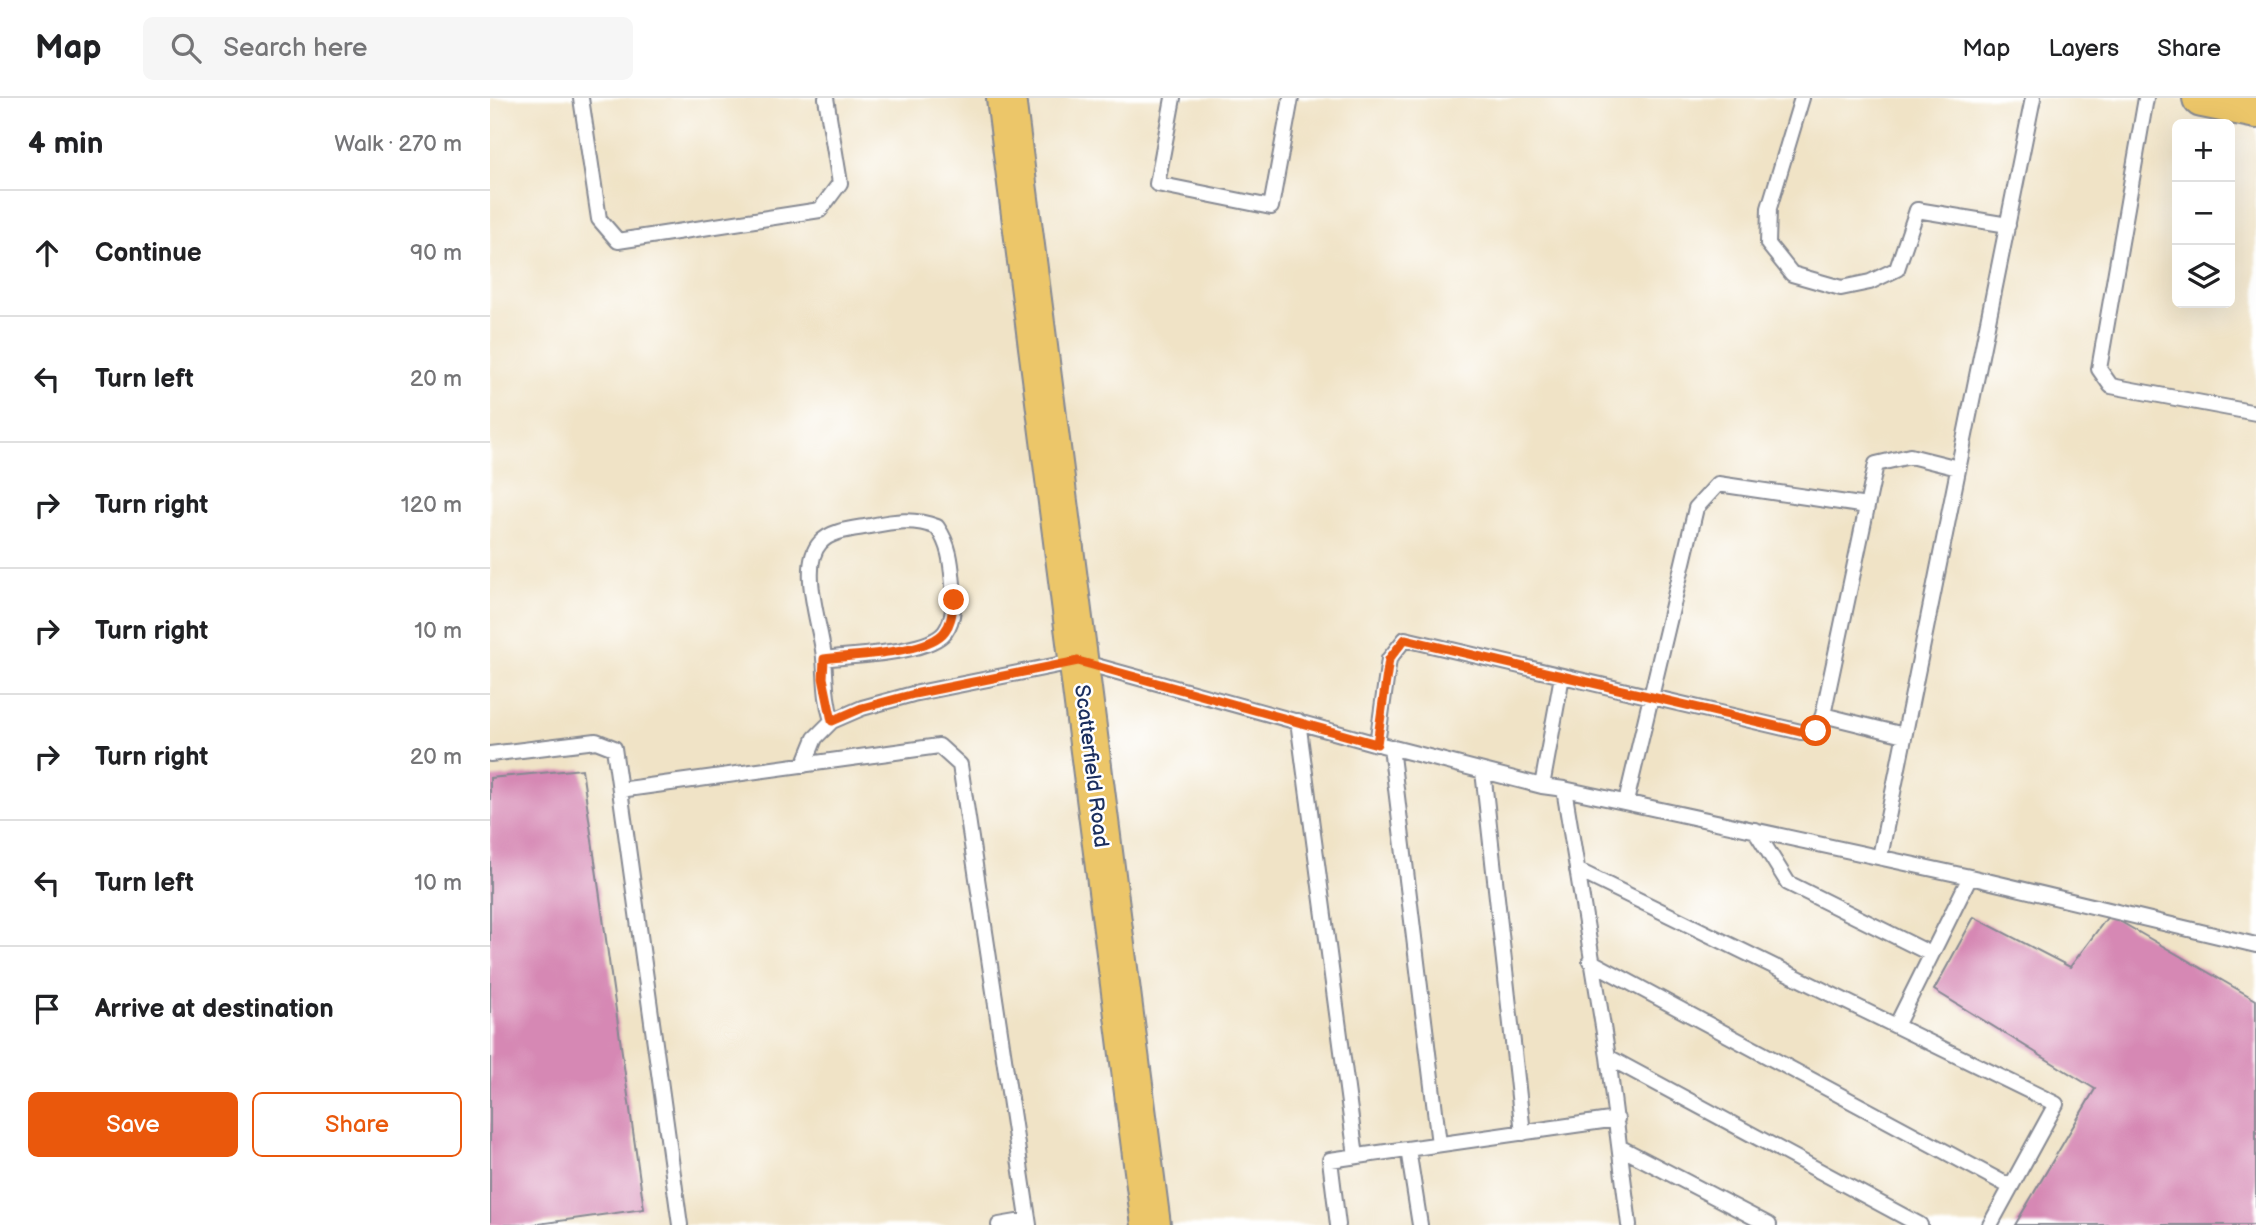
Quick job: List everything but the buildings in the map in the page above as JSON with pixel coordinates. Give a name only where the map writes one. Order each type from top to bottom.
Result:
[{"type":"main road","points":[[991,98],[1012,148]]},
{"type":"main road","name":"Scatterfield Road","points":[[1006,98],[1151,1225]]},
{"type":"main road","points":[[1012,148],[1030,98]]},
{"type":"main road","points":[[2202,98],[2256,109]]},
{"type":"lane","points":[[581,98],[599,219],[618,242],[820,210],[840,183],[826,98]]},
{"type":"lane","points":[[1174,98],[1157,184],[1271,207],[1291,98]]},
{"type":"lane","points":[[1802,98],[1769,208],[1768,244],[1792,274],[1841,288],[1870,282],[1897,269],[1917,210],[2008,225]]},
{"type":"lane","points":[[1880,857],[2034,98]]},
{"type":"lane","points":[[2146,98],[2099,369],[2111,386],[2256,413]]},
{"type":"lane","points":[[1439,1144],[1384,745],[1389,659],[1405,639],[1801,732],[1816,731],[1823,715],[1876,464],[1910,456],[1958,468]]},
{"type":"lane","points":[[1626,802],[1696,508],[1718,484],[1867,506]]},
{"type":"lane","points":[[824,659],[901,650],[927,643],[944,634],[951,619],[954,600],[951,556],[946,540],[937,527],[921,521],[895,521],[838,532],[819,543],[812,560],[811,583],[824,659],[823,678],[832,721]]},
{"type":"lane","points":[[804,765],[815,738],[832,721],[862,708],[914,694],[1078,661],[1542,786],[1970,877],[2256,945]]},
{"type":"lane","points":[[1542,786],[1562,676]]},
{"type":"lane","points":[[1823,715],[1904,735]]},
{"type":"lane","points":[[1298,722],[1356,1156]]},
{"type":"lane","points":[[490,754],[596,741],[614,748],[680,1225]]},
{"type":"lane","points":[[620,790],[939,746],[960,765],[1028,1223],[999,1225]]},
{"type":"lane","points":[[1483,771],[1522,1133]]},
{"type":"lane","points":[[1564,789],[1590,961],[1608,1057],[1629,1225]]},
{"type":"lane","points":[[1755,830],[1788,883],[1929,953]]},
{"type":"lane","points":[[1577,870],[2056,1104],[1990,1225]]},
{"type":"lane","points":[[1896,1026],[1929,953],[1970,877]]},
{"type":"lane","points":[[1590,961],[2011,1187]]},
{"type":"lane","points":[[1608,1057],[1920,1225]]},
{"type":"lane","points":[[1338,1225],[1330,1160],[1617,1119]]},
{"type":"lane","points":[[1621,1148],[1769,1225]]},
{"type":"lane","points":[[1408,1149],[1420,1225]]},
{"type":"route","points":[[954,600],[951,619],[944,634],[927,643],[901,650],[824,659],[823,678],[832,721],[862,708],[914,694],[1078,661],[1377,744],[1389,659],[1405,639],[1801,732],[1816,731]]}]
